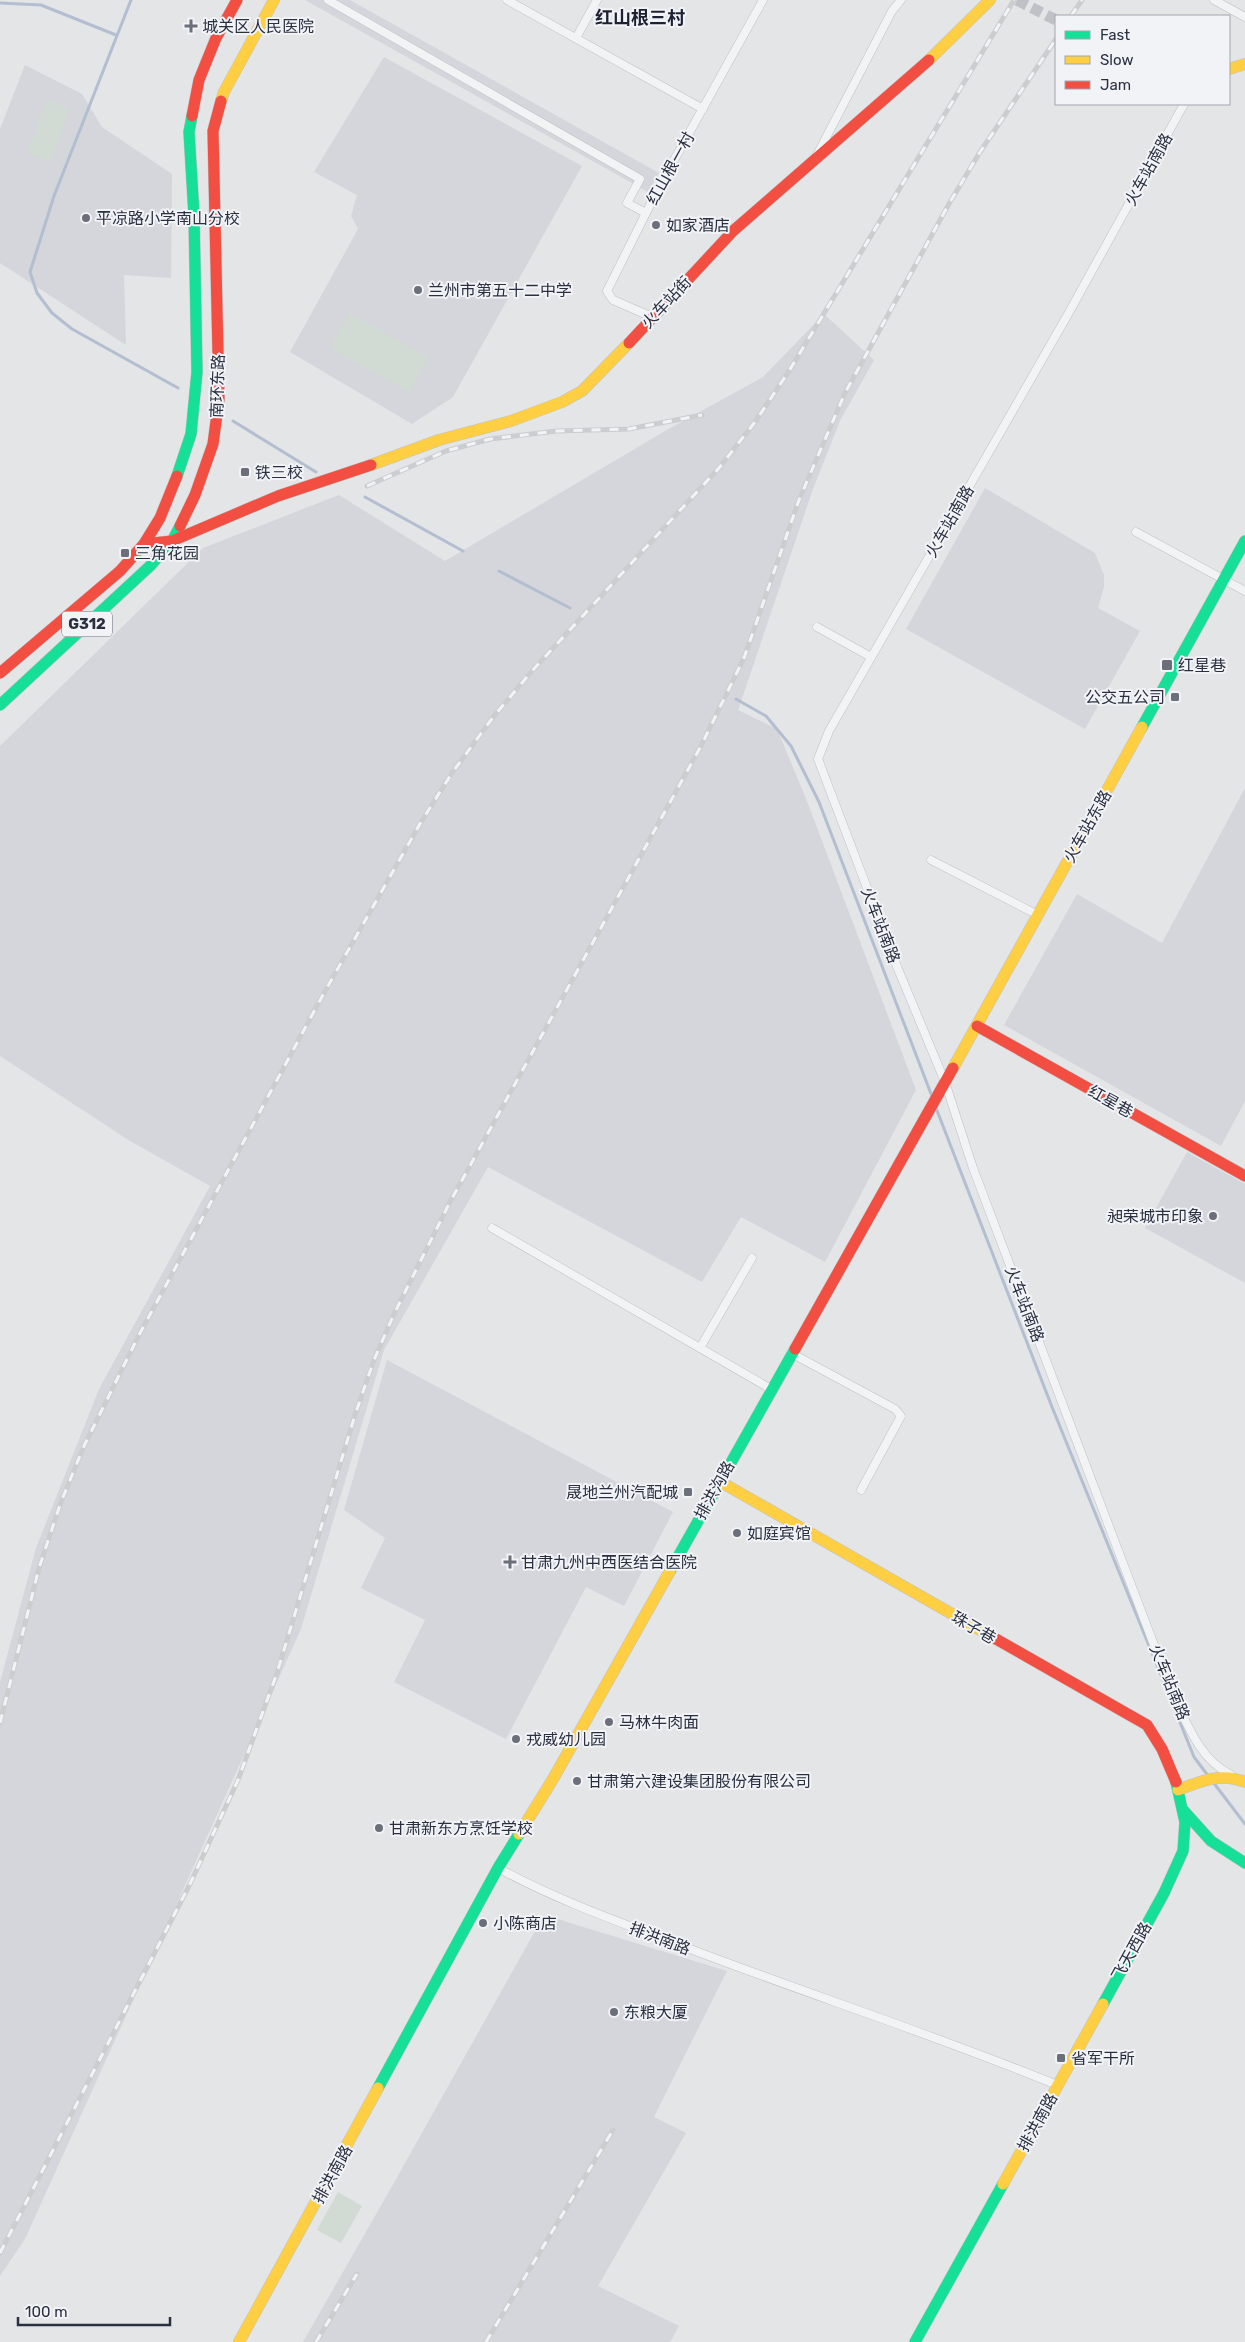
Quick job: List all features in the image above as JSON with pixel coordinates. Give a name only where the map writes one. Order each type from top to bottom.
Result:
[{"type":"main road","name":"南环东路","points":[[0,673],[120,571],[144,544],[160,518],[170,494],[191,434],[197,372],[194,214],[189,132],[199,80],[216,38],[237,0]]},
{"type":"main road","name":"南环东路","points":[[0,705],[150,566],[172,541],[206,468],[213,444],[219,399],[213,131],[224,92],[274,0]]},
{"type":"main road","name":"火车站街","points":[[172,541],[278,496],[439,440],[511,421],[562,402],[582,390],[599,375],[733,231],[936,54],[990,0]]},
{"type":"main road","points":[[1230,68],[1245,64]]},
{"type":"main road","points":[[144,544],[172,541]]},
{"type":"main road","name":"火车站东路","points":[[929,1110],[1245,541]]},
{"type":"main road","name":"红星巷","points":[[977,1026],[1245,1176]]},
{"type":"main road","name":"排洪沟路","points":[[498,1868],[552,1779],[718,1481],[929,1110]]},
{"type":"main road","name":"珠子巷","points":[[718,1481],[1147,1725],[1159,1742],[1178,1790],[1184,1811]]},
{"type":"main road","points":[[1178,1790],[1220,1775],[1242,1779]]},
{"type":"main road","points":[[1184,1811],[1201,1834],[1221,1850],[1245,1863]]},
{"type":"main road","name":"飞天西路","points":[[1057,2085],[1164,1893],[1183,1853],[1186,1836],[1184,1811]]},
{"type":"main road","name":"排洪南路","points":[[239,2342],[498,1868]]},
{"type":"main road","name":"排洪南路","points":[[915,2342],[1057,2085]]},
{"type":"street","points":[[328,0],[640,179],[627,202],[646,213]]},
{"type":"street","points":[[508,0],[703,109]]},
{"type":"street","points":[[576,38],[597,0]]},
{"type":"street","name":"红山根一村","points":[[652,317],[613,300],[607,291],[646,213],[763,0]]},
{"type":"street","points":[[814,159],[892,11],[900,0]]},
{"type":"street","points":[[1214,0],[1245,17]]},
{"type":"street","name":"火车站南路","points":[[1183,105],[1066,316],[820,748],[818,759],[1174,1695],[1203,1752],[1217,1768],[1242,1779]]},
{"type":"street","points":[[1136,532],[1245,591]]},
{"type":"street","points":[[817,626],[871,657]]},
{"type":"street","points":[[931,860],[1038,915]]},
{"type":"street","points":[[492,1228],[771,1389]]},
{"type":"street","points":[[700,1348],[752,1258]]},
{"type":"street","points":[[791,1353],[895,1409],[901,1416],[861,1490]]},
{"type":"street","name":"排洪南路","points":[[498,1868],[537,1889],[738,1968],[995,2060],[1057,2085]]},
{"type":"shaded area","points":[[305,0],[350,0],[659,173],[648,192]]},
{"type":"shaded area","name":"兰州市第五十二中学","points":[[384,57],[582,166],[453,397],[412,424],[290,352],[358,229],[351,216],[357,195],[314,172]]},
{"type":"shaded area","name":"平凉路小学南山分校","points":[[25,65],[82,94],[102,127],[172,174],[171,278],[124,275],[126,345],[0,263],[0,129]]},
{"type":"shaded area","points":[[47,100],[70,109],[51,162],[27,153]]},
{"type":"shaded area","points":[[349,313],[429,357],[410,392],[330,348]]},
{"type":"shaded area","points":[[824,314],[874,360],[840,421],[813,489],[738,710],[777,729],[807,801],[916,1090],[825,1262],[741,1217],[702,1282],[488,1167],[384,1350],[301,1629],[25,2239],[0,2276],[0,1682],[36,1548],[99,1389],[210,1186],[130,1141],[0,1056],[0,746],[203,548],[339,495],[445,561],[665,431],[763,377]]},
{"type":"shaded area","name":"公交五公司","points":[[985,488],[1095,553],[1104,575],[1104,587],[1098,608],[1140,631],[1085,729],[906,629]]},
{"type":"shaded area","points":[[1245,788],[1245,1101],[1221,1146],[1004,1025],[1077,894],[1162,943]]},
{"type":"shaded area","name":"昶荣城市印象","points":[[1187,1152],[1245,1184],[1245,1283],[1145,1228]]},
{"type":"shaded area","name":"甘肃九州中西医结合医院","points":[[387,1360],[673,1512],[624,1606],[586,1587],[506,1739],[394,1682],[425,1620],[361,1588],[385,1538],[344,1510]]},
{"type":"shaded area","points":[[544,1915],[727,1971],[654,2117],[686,2133],[598,2286],[679,2326],[670,2342],[303,2342],[395,2181]]},
{"type":"shaded area","points":[[338,2192],[362,2206],[341,2243],[317,2230]]},
{"type":"waterway","points":[[131,0],[54,196],[30,272],[37,293],[52,313],[72,329],[178,388]]},
{"type":"waterway","points":[[0,3],[41,5],[116,35]]},
{"type":"waterway","points":[[233,421],[316,472]]},
{"type":"waterway","points":[[365,497],[463,551]]},
{"type":"waterway","points":[[499,571],[570,608]]},
{"type":"waterway","points":[[736,699],[766,716],[791,746],[819,802],[933,1099]]},
{"type":"waterway","points":[[936,1108],[1052,1407],[1165,1685]]},
{"type":"waterway","points":[[1171,1700],[1194,1757],[1209,1777]]},
{"type":"waterway","points":[[1213,1782],[1245,1824]]},
{"type":"tunnel","points":[[1017,0],[1055,19]]},
{"type":"railway","points":[[0,1723],[39,1568],[61,1502],[84,1446],[139,1335],[324,993],[421,822],[452,773],[494,716],[532,671],[719,468],[755,422],[789,371],[1014,0]]},
{"type":"railway","points":[[1072,15],[1082,0]]},
{"type":"railway","points":[[0,2253],[190,1884],[238,1780],[277,1673],[355,1415],[374,1360],[394,1314],[450,1202],[701,746],[744,658],[799,500],[845,393],[950,202],[980,152],[1055,40]]},
{"type":"railway","points":[[367,486],[446,451],[490,439],[557,431],[629,429],[702,415]]},
{"type":"railway","points":[[486,2342],[613,2130]]},
{"type":"railway","points":[[316,2342],[357,2274]]},
{"type":"traffic: fast","points":[[177,476],[191,434],[197,372],[194,215],[189,132],[192,116]]},
{"type":"traffic: fast","points":[[0,705],[150,566],[172,541],[180,526]]},
{"type":"traffic: fast","points":[[1142,727],[1245,541]]},
{"type":"traffic: fast","points":[[670,1571],[795,1349]]},
{"type":"traffic: fast","points":[[1103,2004],[1164,1893],[1183,1851],[1185,1822],[1176,1782]]},
{"type":"traffic: fast","points":[[1184,1811],[1211,1841],[1245,1863]]},
{"type":"traffic: fast","points":[[378,2088],[498,1868],[519,1834]]},
{"type":"traffic: fast","points":[[915,2342],[1003,2184]]},
{"type":"traffic: slow","points":[[221,101],[224,92],[274,0]]},
{"type":"traffic: slow","points":[[929,60],[990,0]]},
{"type":"traffic: slow","points":[[1230,69],[1245,64]]},
{"type":"traffic: slow","points":[[371,465],[439,440],[511,421],[562,402],[582,391],[629,343]]},
{"type":"traffic: slow","points":[[953,1068],[1142,727]]},
{"type":"traffic: slow","points":[[719,1481],[996,1639]]},
{"type":"traffic: slow","points":[[519,1834],[553,1779],[670,1571]]},
{"type":"traffic: slow","points":[[1178,1790],[1203,1781],[1219,1778],[1236,1779],[1245,1782]]},
{"type":"traffic: slow","points":[[1003,2184],[1103,2004]]},
{"type":"traffic: slow","points":[[239,2342],[378,2088]]},
{"type":"traffic: jam","points":[[192,116],[199,80],[216,38],[237,0]]},
{"type":"traffic: jam","points":[[629,343],[733,231],[929,60]]},
{"type":"traffic: jam","points":[[180,526],[195,495],[213,444],[219,399],[213,131],[221,101]]},
{"type":"traffic: jam","points":[[144,544],[172,541],[278,496],[371,465]]},
{"type":"traffic: jam","points":[[0,673],[120,571],[144,544],[160,518],[177,476]]},
{"type":"traffic: jam","points":[[977,1026],[1245,1176]]},
{"type":"traffic: jam","points":[[795,1349],[953,1068]]},
{"type":"traffic: jam","points":[[996,1639],[1147,1725],[1162,1749],[1176,1782]]},
{"type":"place","name":"城关区人民医院","points":[[191,26]]},
{"type":"place","name":"平凉路小学南山分校","points":[[86,218]]},
{"type":"place","name":"如家酒店","points":[[656,225]]},
{"type":"place","name":"兰州市第五十二中学","points":[[418,290]]},
{"type":"place","name":"铁三校","points":[[245,472]]},
{"type":"place","name":"三角花园","points":[[125,553]]},
{"type":"place","name":"红星巷","points":[[1167,665]]},
{"type":"place","name":"公交五公司","points":[[1175,697]]},
{"type":"place","name":"昶荣城市印象","points":[[1213,1216]]},
{"type":"place","name":"晟地兰州汽配城","points":[[688,1492]]},
{"type":"place","name":"如庭宾馆","points":[[737,1533]]},
{"type":"place","name":"甘肃九州中西医结合医院","points":[[510,1562]]},
{"type":"place","name":"马林牛肉面","points":[[609,1722]]},
{"type":"place","name":"戎威幼儿园","points":[[516,1739]]},
{"type":"place","name":"甘肃第六建设集团股份有限公司","points":[[577,1781]]},
{"type":"place","name":"甘肃新东方烹饪学校","points":[[379,1828]]},
{"type":"place","name":"小陈商店","points":[[483,1923]]},
{"type":"place","name":"东粮大厦","points":[[614,2012]]},
{"type":"place","name":"省军干所","points":[[1061,2058]]},
{"type":"district","name":"红山根三村","points":[[640,18]]}]
